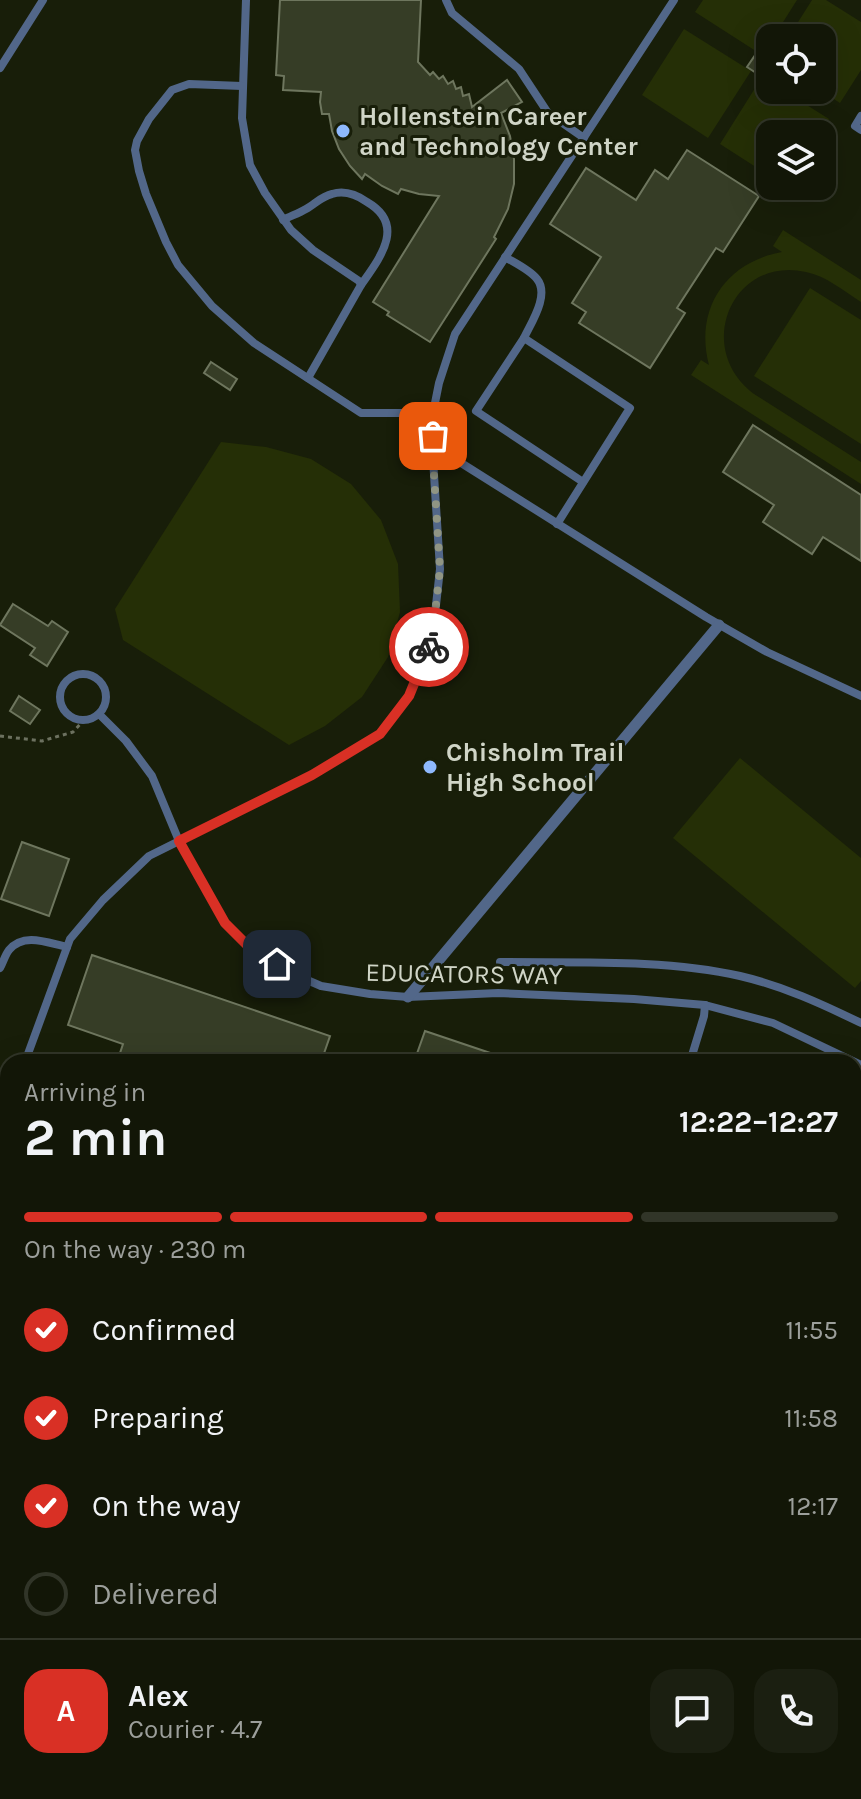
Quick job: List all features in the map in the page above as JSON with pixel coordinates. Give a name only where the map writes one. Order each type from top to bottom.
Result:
[{"type":"street","points":[[408,997],[719,625]]},
{"type":"lane","points":[[0,68],[43,0]]},
{"type":"lane","points":[[246,0],[242,118],[250,165],[283,220],[301,240],[361,285]]},
{"type":"lane","points":[[446,0],[452,13],[519,69],[548,113],[584,138]]},
{"type":"lane","points":[[28,1054],[70,939],[103,900],[149,856],[312,775],[380,734],[409,696],[432,641],[440,569],[433,413],[455,334],[674,0]]},
{"type":"lane","points":[[242,86],[189,84],[172,90],[149,119],[137,141],[135,150],[146,194],[178,265],[212,306],[254,343],[361,413],[433,413]]},
{"type":"lane","points":[[861,116],[855,126],[861,130]]},
{"type":"lane","points":[[283,220],[334,193],[360,197],[385,218],[388,238],[385,248],[308,378]]},
{"type":"lane","points":[[505,257],[536,277],[541,298],[524,338],[476,411],[583,482]]},
{"type":"lane","points":[[524,338],[630,408],[557,524]]},
{"type":"lane","points":[[433,459],[458,461],[719,625],[767,652],[861,696]]},
{"type":"lane","points":[[87,673],[100,680],[107,694],[99,714],[84,720],[70,716],[61,703],[62,688],[72,676],[87,673]]},
{"type":"lane","name":"EDUCATORS WAY","points":[[99,714],[126,741],[152,776],[179,841],[225,923],[247,945],[291,973],[321,986],[408,997],[498,993],[705,1005],[773,1023],[838,1054]]},
{"type":"lane","points":[[0,968],[8,950],[21,941],[33,940],[67,947]]},
{"type":"lane","points":[[500,962],[630,964],[722,973],[782,988],[861,1023]]},
{"type":"lane","points":[[692,1054],[705,1005]]},
{"type":"path","points":[[0,736],[42,741],[73,732],[84,720]]},
{"type":"shaded area","points":[[703,0],[797,0],[782,24],[756,24],[756,51],[695,12]]},
{"type":"shaded area","points":[[812,0],[826,0],[861,22],[861,70],[840,103],[836,100],[836,24],[797,24]]},
{"type":"shaded area","points":[[684,29],[751,71],[708,138],[642,95]]},
{"type":"shaded area","points":[[756,87],[756,104],[805,104],[829,119],[756,120],[756,167],[720,144]]},
{"type":"shaded area","points":[[783,230],[861,280],[861,302],[828,280],[806,272],[781,270],[759,277],[742,291],[730,309],[724,330],[726,353],[735,375],[754,394],[861,462],[861,484],[691,375],[701,360],[709,365],[706,325],[719,291],[730,277],[745,266],[762,257],[782,252],[773,246]]},
{"type":"shaded area","points":[[810,288],[861,320],[861,444],[754,376]]},
{"type":"shaded area","points":[[221,442],[266,447],[311,459],[351,484],[381,520],[398,564],[400,612],[388,657],[362,697],[325,726],[289,745],[123,640],[115,609]]},
{"type":"shaded area","points":[[740,758],[861,858],[861,981],[855,988],[673,838]]},
{"type":"building","points":[[280,0],[421,0],[418,62],[430,75],[433,72],[439,79],[443,76],[448,84],[453,81],[456,89],[461,87],[463,96],[469,94],[472,107],[507,80],[522,102],[501,113],[510,136],[514,159],[514,184],[508,209],[494,237],[496,239],[430,342],[387,315],[389,312],[373,302],[439,196],[401,189],[398,194],[365,174],[362,179],[339,149],[329,114],[322,114],[321,92],[283,90],[284,76],[276,75]]},
{"type":"building","points":[[756,54],[756,73],[747,67]]},
{"type":"building","points":[[687,150],[756,194],[756,200],[723,252],[716,248],[677,308],[685,313],[650,368],[579,323],[586,312],[572,303],[601,257],[550,224],[586,168],[636,200],[655,170],[668,179]]},
{"type":"building","points":[[211,362],[237,379],[230,390],[204,373]]},
{"type":"building","points":[[753,425],[861,495],[861,561],[823,537],[812,554],[763,522],[774,505],[723,472]]},
{"type":"building","points":[[13,604],[48,626],[52,621],[68,632],[47,666],[30,655],[35,648],[0,625]]},
{"type":"building","points":[[19,696],[40,710],[30,724],[10,711]]},
{"type":"building","points":[[22,842],[69,859],[49,916],[1,899]]},
{"type":"building","points":[[92,955],[330,1036],[324,1054],[120,1054],[123,1044],[68,1025]]},
{"type":"building","points":[[425,1031],[493,1054],[417,1054]]},
{"type":"way so far","points":[[429,647],[440,569],[433,436]]},
{"type":"place","name":"Hollenstein Career and Technology Center","points":[[343,131]]},
{"type":"place","name":"Chisholm Trail High School","points":[[430,767]]},
{"type":"route","points":[[277,964],[247,945],[225,923],[179,841],[312,775],[380,734],[409,696],[429,647]]}]
